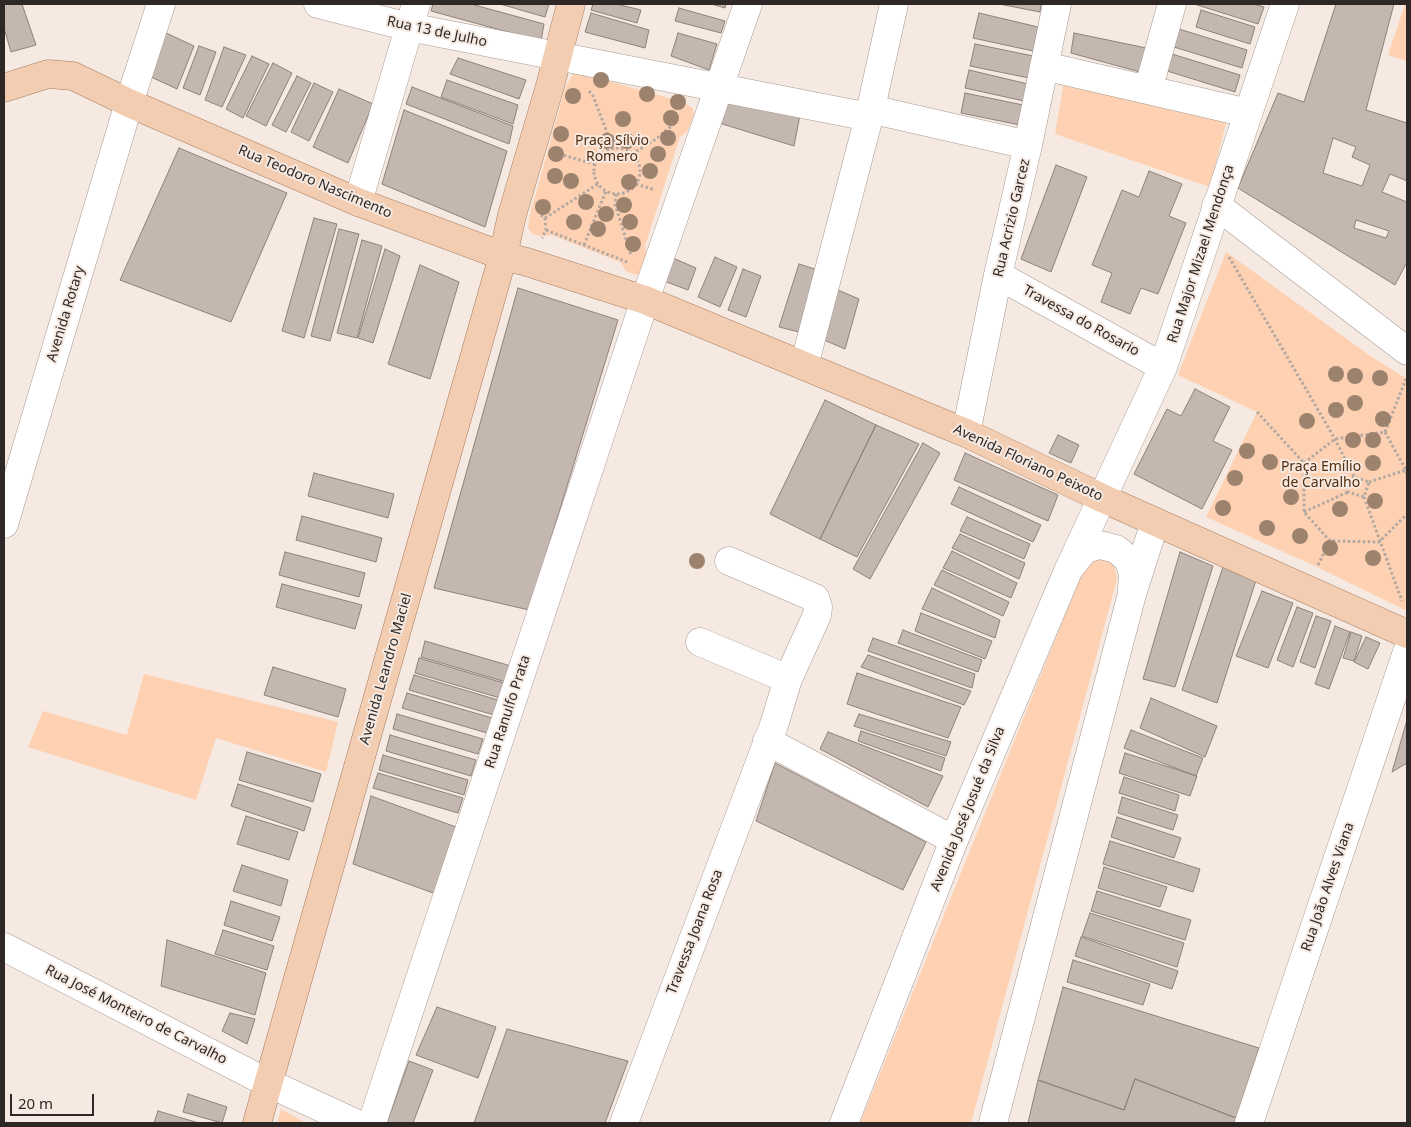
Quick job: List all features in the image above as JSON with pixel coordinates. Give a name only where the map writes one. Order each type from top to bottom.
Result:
[{"type":"main road","points":[[571,4],[512,215],[503,256],[645,300]]},
{"type":"main road","name":"Rua Teodoro Nascimento","points":[[4,88],[48,74],[73,76],[129,103],[358,202],[503,256]]},
{"type":"main road","name":"Avenida Leandro Maciel","points":[[257,1123],[503,256]]},
{"type":"main road","name":"Avenida Floriano Peixoto","points":[[645,300],[966,433],[1155,522],[1406,622]]},
{"type":"street","name":"Avenida Rotary","points":[[4,524],[129,103],[161,4]]},
{"type":"street","name":"Rua 13 de Julho","points":[[318,4],[413,16],[557,57]]},
{"type":"street","points":[[645,300],[748,4]]},
{"type":"street","points":[[804,366],[869,113],[894,4]]},
{"type":"street","name":"Rua Acrizio Garcez","points":[[966,433],[1057,4]]},
{"type":"street","points":[[1148,90],[1172,4]]},
{"type":"street","name":"Rua Major Mizael Mendonça","points":[[1102,498],[1163,367],[1285,4]]},
{"type":"street","points":[[358,202],[413,16]]},
{"type":"street","points":[[557,57],[719,89],[869,113],[1028,145]]},
{"type":"street","points":[[1044,66],[1248,113]]},
{"type":"street","points":[[1216,205],[1407,351]]},
{"type":"street","name":"Travessa do Rosario","points":[[998,275],[1163,367]]},
{"type":"street","name":"Rua Ranulfo Prata","points":[[372,1123],[645,300]]},
{"type":"street","name":"Avenida José Josué da Silva","points":[[844,1123],[954,840],[1068,571],[1102,498]]},
{"type":"street","points":[[993,1123],[1132,594],[1155,522]]},
{"type":"street","points":[[1068,571],[1084,550],[1100,545],[1108,546],[1116,549],[1128,559],[1133,575],[1132,594]]},
{"type":"street","name":"Travessa Joana Rosa","points":[[624,1123],[767,741],[788,679],[817,615],[817,602],[815,598],[729,561]]},
{"type":"street","points":[[700,642],[788,679]]},
{"type":"street","name":"Rua João Alves Viana","points":[[1249,1123],[1407,652]]},
{"type":"street","points":[[767,741],[954,840]]},
{"type":"street","name":"Rua José Monteiro de Carvalho","points":[[4,947],[268,1083],[355,1123]]},
{"type":"path","points":[[583,85],[593,96],[613,148]]},
{"type":"path","points":[[632,154],[656,139],[679,119]]},
{"type":"path","points":[[613,148],[623,149],[632,154],[640,168],[636,184],[627,192],[616,194],[606,192],[598,184],[594,174],[594,164],[601,154],[613,148]]},
{"type":"path","points":[[559,154],[594,164]]},
{"type":"path","points":[[545,218],[598,184]]},
{"type":"path","points":[[636,184],[660,192]]},
{"type":"path","points":[[584,245],[606,192]]},
{"type":"path","points":[[616,194],[615,204],[631,258]]},
{"type":"path","points":[[546,230],[627,262]]},
{"type":"path","points":[[1226,252],[1335,439],[1354,477],[1369,482],[1406,470]]},
{"type":"path","points":[[1407,374],[1385,432],[1406,470],[1407,478]]},
{"type":"path","points":[[1257,412],[1304,462],[1304,512],[1330,541],[1379,542],[1407,514]]},
{"type":"path","points":[[1304,462],[1335,439],[1385,432]]},
{"type":"path","points":[[1348,492],[1354,477]]},
{"type":"path","points":[[1369,482],[1364,497],[1406,622]]},
{"type":"path","points":[[1304,512],[1348,492],[1364,497]]},
{"type":"green space","points":[[1405,4],[1407,4],[1407,61],[1388,55]]},
{"type":"green space","name":"Praça Sílvio Romero","points":[[574,73],[683,102],[693,108],[694,115],[687,132],[680,137],[645,246],[647,256],[645,262],[640,273],[636,275],[626,271],[620,262],[552,235],[532,234],[528,228],[530,214],[566,86]]},
{"type":"green space","points":[[1065,75],[1228,115],[1210,187],[1055,134]]},
{"type":"green space","name":"Praça Emílio de Carvalho","points":[[1226,252],[1372,357],[1407,379],[1407,602],[1405,610],[1317,567],[1206,517],[1257,412],[1178,375]]},
{"type":"green space","points":[[1094,555],[1114,563],[1117,579],[971,1123],[860,1123],[1086,563]]},
{"type":"green space","points":[[144,674],[338,722],[326,772],[216,738],[196,800],[28,747],[43,711],[127,735]]},
{"type":"green space","points":[[281,1109],[306,1123],[277,1123]]},
{"type":"building","points":[[4,4],[22,4],[36,45],[11,52],[4,28]]},
{"type":"building","points":[[433,4],[471,4],[544,24],[541,41],[431,11]]},
{"type":"building","points":[[500,4],[549,4],[545,17]]},
{"type":"building","points":[[593,4],[616,4],[641,10],[637,23],[591,10]]},
{"type":"building","points":[[711,4],[726,4],[725,8]]},
{"type":"building","points":[[999,4],[1041,4],[1040,12]]},
{"type":"building","points":[[1194,4],[1254,4],[1264,7],[1258,24]]},
{"type":"building","points":[[1336,4],[1394,4],[1366,110],[1407,123],[1407,181],[1390,174],[1382,192],[1407,202],[1407,262],[1395,285],[1238,188],[1278,93],[1304,102]],"holes":[[[1333,138],[1356,147],[1352,157],[1370,165],[1362,186],[1323,173]],[[1356,220],[1389,231],[1386,238],[1354,228]]]},
{"type":"building","points":[[679,8],[725,21],[721,33],[675,21]]},
{"type":"building","points":[[1201,10],[1255,27],[1250,44],[1196,27]]},
{"type":"building","points":[[591,13],[649,30],[645,48],[585,32]]},
{"type":"building","points":[[979,13],[1038,27],[1033,51],[973,38]]},
{"type":"building","points":[[1179,29],[1247,50],[1242,68],[1174,47]]},
{"type":"building","points":[[164,32],[194,46],[177,89],[149,76]]},
{"type":"building","points":[[678,33],[717,44],[709,70],[671,56]]},
{"type":"building","points":[[1074,33],[1151,49],[1147,74],[1071,53]]},
{"type":"building","points":[[975,44],[1033,56],[1029,78],[970,66]]},
{"type":"building","points":[[199,46],[216,52],[200,95],[183,88]]},
{"type":"building","points":[[224,47],[246,55],[222,107],[205,100]]},
{"type":"building","points":[[1172,54],[1240,75],[1235,92],[1167,71]]},
{"type":"building","points":[[252,56],[269,64],[243,118],[226,109]]},
{"type":"building","points":[[458,58],[526,80],[519,99],[450,74]]},
{"type":"building","points":[[273,63],[292,73],[266,126],[246,116]]},
{"type":"building","points":[[969,70],[1028,84],[1024,101],[965,88]]},
{"type":"building","points":[[297,76],[311,83],[286,132],[272,125]]},
{"type":"building","points":[[447,80],[518,105],[513,124],[441,97]]},
{"type":"building","points":[[314,83],[333,92],[309,141],[291,132]]},
{"type":"building","points":[[412,87],[513,126],[509,144],[406,104]]},
{"type":"building","points":[[339,89],[373,104],[348,163],[313,147]]},
{"type":"building","points":[[965,93],[1023,105],[1020,125],[961,113]]},
{"type":"building","points":[[729,97],[800,115],[794,146],[719,123]]},
{"type":"building","points":[[404,110],[507,151],[485,227],[382,184]]},
{"type":"building","points":[[179,148],[287,193],[231,322],[120,280]]},
{"type":"building","points":[[1056,165],[1087,177],[1051,272],[1021,259]]},
{"type":"building","points":[[1149,171],[1182,184],[1169,216],[1186,223],[1158,294],[1141,288],[1130,314],[1101,302],[1112,273],[1092,265],[1122,190],[1139,197]]},
{"type":"building","points":[[314,218],[337,224],[304,338],[282,331]]},
{"type":"building","points":[[339,229],[359,234],[330,341],[311,336]]},
{"type":"building","points":[[362,240],[382,246],[357,338],[337,333]]},
{"type":"building","points":[[385,249],[400,256],[373,343],[358,338]]},
{"type":"building","points":[[715,257],[737,267],[720,307],[698,297]]},
{"type":"building","points":[[673,258],[696,268],[688,290],[664,281]]},
{"type":"building","points":[[799,264],[818,270],[799,332],[779,327]]},
{"type":"building","points":[[420,265],[459,282],[430,379],[388,364]]},
{"type":"building","points":[[743,269],[761,276],[746,317],[728,310]]},
{"type":"building","points":[[518,288],[618,320],[529,610],[434,588]]},
{"type":"building","points":[[838,290],[859,299],[845,349],[824,340]]},
{"type":"building","points":[[1195,389],[1230,407],[1213,441],[1232,450],[1202,509],[1134,474],[1167,409],[1181,416]]},
{"type":"building","points":[[825,400],[876,425],[820,539],[770,514]]},
{"type":"building","points":[[876,425],[919,444],[857,557],[820,539]]},
{"type":"building","points":[[1058,435],[1079,445],[1071,463],[1049,453]]},
{"type":"building","points":[[923,443],[940,453],[870,579],[853,569]]},
{"type":"building","points":[[965,453],[1058,495],[1048,521],[954,480]]},
{"type":"building","points":[[314,473],[394,494],[388,518],[308,496]]},
{"type":"building","points":[[959,487],[1041,525],[1033,542],[951,504]]},
{"type":"building","points":[[302,516],[382,538],[376,562],[296,540]]},
{"type":"building","points":[[967,517],[1030,544],[1024,559],[960,531]]},
{"type":"building","points":[[960,534],[1025,563],[1019,579],[952,548]]},
{"type":"building","points":[[952,551],[1017,583],[1011,598],[943,568]]},
{"type":"building","points":[[285,552],[365,573],[359,597],[279,575]]},
{"type":"building","points":[[1180,552],[1213,566],[1175,687],[1143,679]]},
{"type":"building","points":[[1223,567],[1257,577],[1217,703],[1182,690]]},
{"type":"building","points":[[942,570],[1009,602],[1003,616],[934,585]]},
{"type":"building","points":[[282,584],[362,605],[355,629],[276,607]]},
{"type":"building","points":[[932,588],[1000,620],[995,638],[922,609]]},
{"type":"building","points":[[1262,591],[1293,603],[1268,668],[1236,656]]},
{"type":"building","points":[[1297,607],[1313,613],[1293,667],[1277,660]]},
{"type":"building","points":[[921,613],[992,641],[985,659],[915,631]]},
{"type":"building","points":[[1316,616],[1331,621],[1315,668],[1300,662]]},
{"type":"building","points":[[1335,626],[1350,632],[1329,689],[1315,684]]},
{"type":"building","points":[[903,630],[982,660],[978,672],[898,643]]},
{"type":"building","points":[[1351,632],[1362,636],[1354,661],[1343,658]]},
{"type":"building","points":[[1366,637],[1380,643],[1368,669],[1354,662]]},
{"type":"building","points":[[873,638],[975,674],[972,688],[868,651]]},
{"type":"building","points":[[425,641],[511,666],[506,682],[421,657]]},
{"type":"building","points":[[868,655],[971,691],[964,705],[861,667]]},
{"type":"building","points":[[419,658],[504,683],[500,698],[415,673]]},
{"type":"building","points":[[273,667],[346,689],[338,717],[264,695]]},
{"type":"building","points":[[857,673],[961,707],[948,738],[847,704]]},
{"type":"building","points":[[414,675],[498,700],[494,715],[409,690]]},
{"type":"building","points":[[407,693],[492,718],[487,733],[402,708]]},
{"type":"building","points":[[1151,698],[1217,726],[1205,757],[1140,728]]},
{"type":"building","points":[[397,714],[483,739],[478,754],[393,729]]},
{"type":"building","points":[[859,714],[951,742],[946,756],[854,726]]},
{"type":"building","points":[[1407,720],[1407,763],[1392,772]]},
{"type":"building","points":[[1131,730],[1203,758],[1196,776],[1124,748]]},
{"type":"building","points":[[861,731],[945,758],[941,771],[858,741]]},
{"type":"building","points":[[828,732],[943,776],[928,807],[820,749]]},
{"type":"building","points":[[390,735],[476,760],[471,776],[386,751]]},
{"type":"building","points":[[247,752],[321,774],[313,802],[239,780]]},
{"type":"building","points":[[1125,753],[1197,776],[1190,796],[1119,773]]},
{"type":"building","points":[[383,755],[468,780],[464,795],[379,770]]},
{"type":"building","points":[[775,763],[926,842],[903,890],[756,821]]},
{"type":"building","points":[[378,773],[463,798],[458,813],[373,788]]},
{"type":"building","points":[[1124,777],[1179,795],[1175,811],[1119,793]]},
{"type":"building","points":[[238,784],[311,808],[304,831],[231,806]]},
{"type":"building","points":[[371,796],[456,827],[436,894],[353,864]]},
{"type":"building","points":[[1122,797],[1178,815],[1173,830],[1118,813]]},
{"type":"building","points":[[246,816],[298,832],[289,860],[237,844]]},
{"type":"building","points":[[1117,817],[1181,838],[1174,858],[1111,837]]},
{"type":"building","points":[[1110,841],[1200,869],[1193,892],[1103,864]]},
{"type":"building","points":[[242,865],[288,880],[281,906],[233,891]]},
{"type":"building","points":[[1104,867],[1167,887],[1160,907],[1098,888]]},
{"type":"building","points":[[1097,891],[1191,920],[1185,940],[1091,911]]},
{"type":"building","points":[[231,901],[280,917],[272,941],[224,925]]},
{"type":"building","points":[[1090,913],[1184,943],[1177,967],[1082,936]]},
{"type":"building","points":[[223,930],[274,946],[267,970],[215,954]]},
{"type":"building","points":[[1081,937],[1178,971],[1172,989],[1075,956]]},
{"type":"building","points":[[167,940],[266,973],[255,1015],[161,986]]},
{"type":"building","points":[[1073,960],[1150,984],[1143,1005],[1067,982]]},
{"type":"building","points":[[1063,987],[1259,1048],[1236,1118],[1135,1079],[1124,1110],[1038,1080]]},
{"type":"building","points":[[437,1007],[496,1027],[478,1078],[416,1055]]},
{"type":"building","points":[[230,1013],[255,1019],[247,1044],[222,1031]]},
{"type":"building","points":[[507,1029],[628,1061],[605,1123],[474,1123]]},
{"type":"building","points":[[409,1061],[433,1070],[413,1123],[387,1123]]},
{"type":"building","points":[[1135,1079],[1236,1118],[1235,1123],[1028,1123],[1038,1080],[1124,1110]]},
{"type":"building","points":[[188,1094],[227,1107],[222,1123],[183,1112]]},
{"type":"building","points":[[158,1111],[199,1123],[154,1123]]}]
